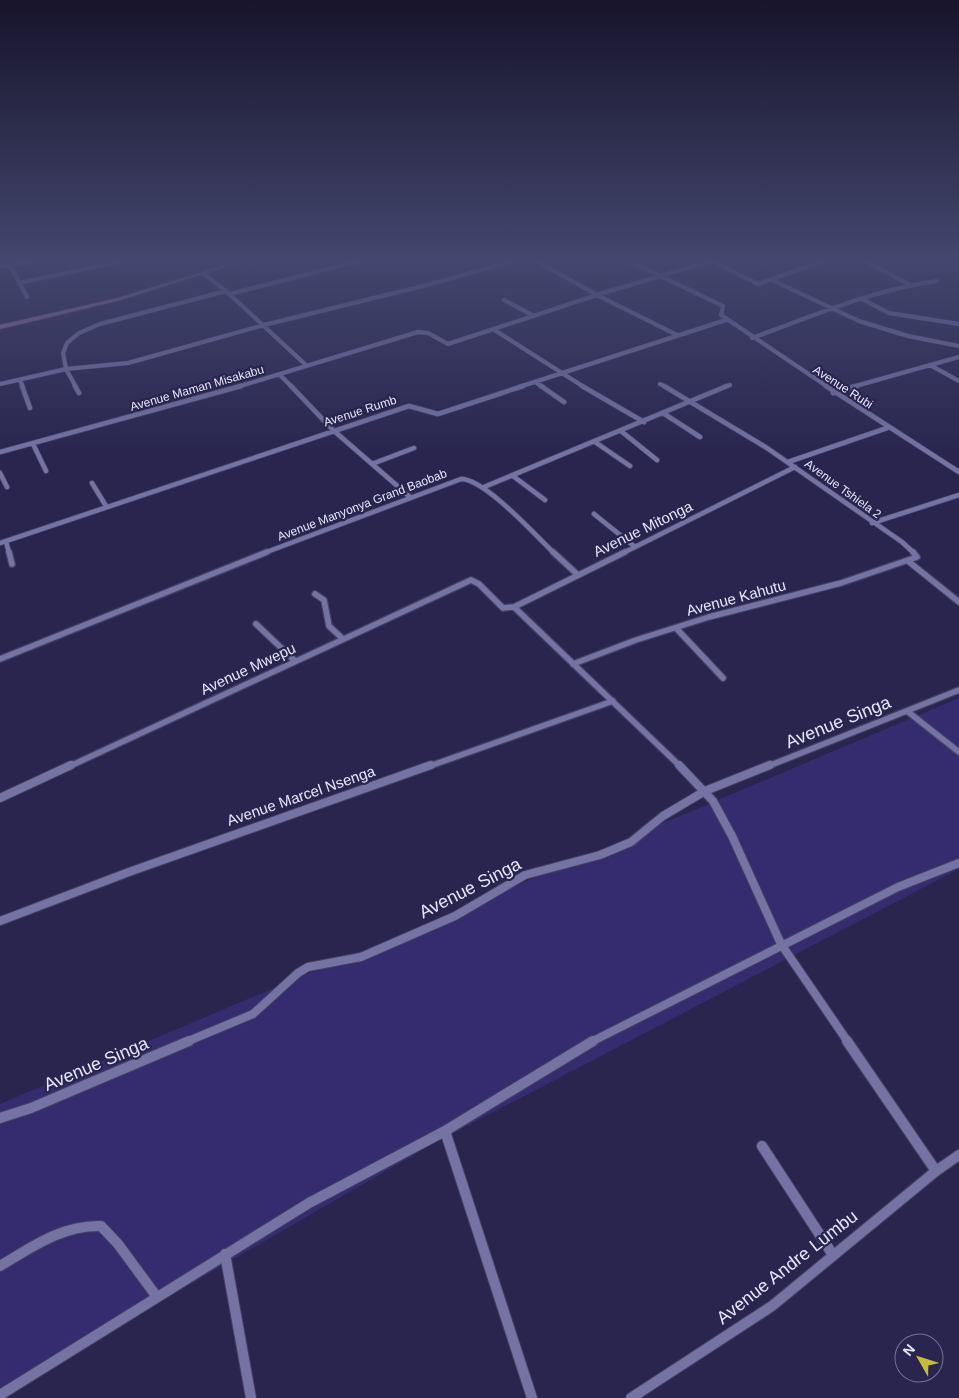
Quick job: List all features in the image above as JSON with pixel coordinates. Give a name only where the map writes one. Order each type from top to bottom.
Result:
[{"type":"street","points":[[79,393],[66,369],[63,353],[65,346],[85,330],[107,324]]},
{"type":"street","points":[[0,384],[66,369],[128,363],[267,324]]},
{"type":"street","name":"Avenue Maman Misakabu","points":[[0,452],[196,400],[418,332],[428,333],[447,344],[508,324]]},
{"type":"street","points":[[655,324],[677,335]]},
{"type":"street","name":"Avenue Rumb","points":[[0,543],[412,405],[436,414],[712,324]]},
{"type":"street","name":"Avenue Rubi","points":[[732,324],[833,393],[959,472]]},
{"type":"street","points":[[752,338],[792,324]]},
{"type":"street","points":[[868,324],[959,346]]},
{"type":"street","points":[[264,325],[307,366]]},
{"type":"street","points":[[493,329],[562,374],[644,422]]},
{"type":"street","points":[[833,393],[958,358]]},
{"type":"street","points":[[930,365],[959,382]]},
{"type":"street","points":[[280,375],[333,430],[410,497]]},
{"type":"street","points":[[20,380],[30,408]]},
{"type":"street","points":[[535,382],[564,402]]},
{"type":"street","name":"Avenue Tshiela 2","points":[[660,384],[692,401],[788,462],[916,556],[915,559],[908,561]]},
{"type":"street","points":[[578,575],[484,487],[730,385]]},
{"type":"street","points":[[663,413],[700,437]]},
{"type":"street","points":[[788,462],[888,428]]},
{"type":"street","points":[[621,431],[657,460]]},
{"type":"street","points":[[596,442],[630,466]]},
{"type":"street","points":[[33,444],[46,471]]},
{"type":"street","points":[[372,464],[414,448]]},
{"type":"street","name":"Avenue Mitonga","points":[[514,607],[795,467]]},
{"type":"street","points":[[0,473],[7,487]]},
{"type":"street","points":[[513,476],[546,500]]},
{"type":"street","name":"Avenue Manyonya Grand Baobab","points":[[0,659],[229,566],[410,497],[461,479],[470,479],[484,487]]},
{"type":"street","points":[[92,483],[106,506]]},
{"type":"street","points":[[872,523],[959,495]]},
{"type":"street","points":[[594,514],[635,547]]},
{"type":"street","points":[[6,541],[12,564]]},
{"type":"street","points":[[908,561],[959,602]]},
{"type":"street","name":"Avenue Kahutu","points":[[573,664],[636,640],[841,583],[908,561]]},
{"type":"street","name":"Avenue Mwepu","points":[[0,798],[471,580],[479,584],[501,606]]},
{"type":"street","points":[[315,594],[324,600],[329,626],[343,639]]},
{"type":"street","points":[[501,606],[507,609],[514,607],[664,749],[705,791],[732,836],[781,944],[936,1171]]},
{"type":"street","points":[[256,624],[295,661]]},
{"type":"street","points":[[676,628],[723,678]]},
{"type":"street","name":"Avenue Singa","points":[[0,1118],[31,1108],[253,1014],[262,1008],[298,973],[308,967],[336,960],[361,958],[470,908],[525,876],[600,855],[631,842],[663,816],[705,791],[959,690]]},
{"type":"street","name":"Avenue Marcel Nsenga","points":[[0,921],[129,872],[613,701]]},
{"type":"street","points":[[907,711],[959,752]]},
{"type":"street","points":[[0,1395],[309,1203],[445,1131],[608,1032],[898,887],[959,863]]},
{"type":"street","points":[[445,1131],[532,1398]]},
{"type":"street","points":[[762,1146],[833,1255]]},
{"type":"street","name":"Avenue Andre Lumbu","points":[[632,1398],[772,1306],[936,1171],[959,1155]]},
{"type":"street","points":[[0,1266],[69,1228],[89,1224],[101,1226],[118,1244],[157,1297]]},
{"type":"street","points":[[225,1254],[251,1398]]},
{"type":"shaded area","points":[[959,698],[959,869],[436,1142],[0,1394],[0,1104]]}]
